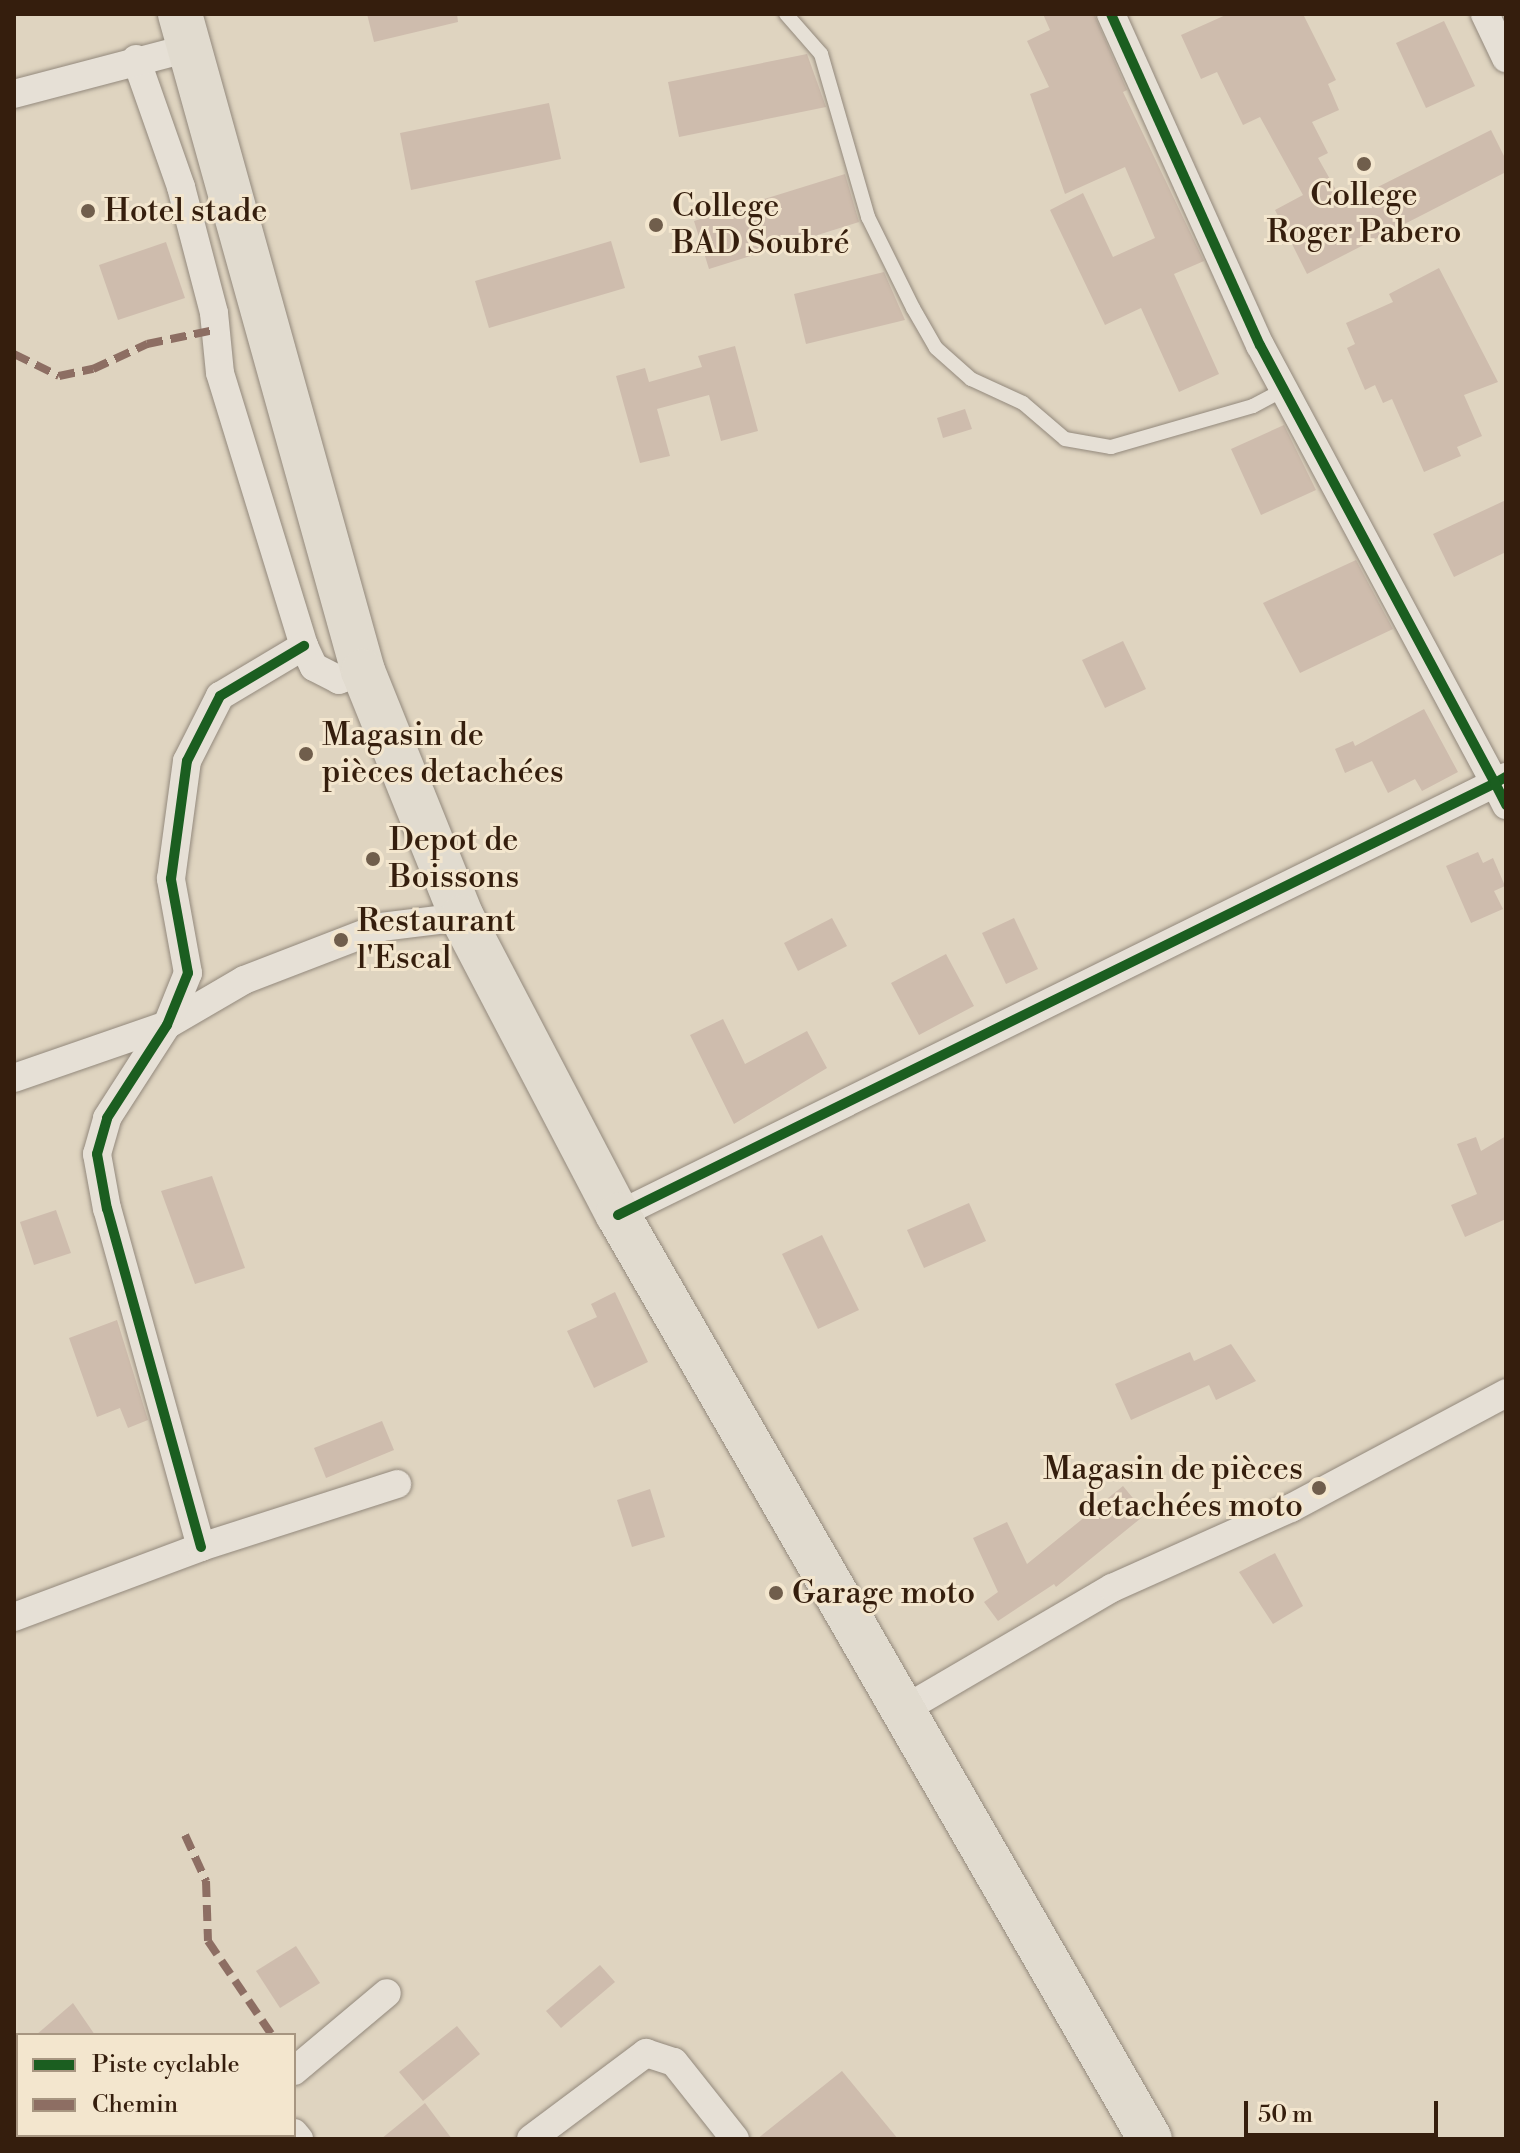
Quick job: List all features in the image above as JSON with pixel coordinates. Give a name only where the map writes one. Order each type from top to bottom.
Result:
[{"type":"main road","points":[[184,31],[363,671],[462,917],[618,1215],[1150,2139]]},
{"type":"street","points":[[618,1215],[1502,788],[1235,294],[1111,14]]},
{"type":"street","points":[[1485,14],[1506,58]]},
{"type":"street","points":[[14,94],[136,59],[184,31]]},
{"type":"street","points":[[136,59],[185,202],[214,313],[220,373],[304,646],[314,667],[339,680],[363,671]]},
{"type":"street","points":[[201,1547],[107,1209],[97,1154],[107,1118],[167,1025],[188,973],[171,879],[187,761],[220,696],[304,646]]},
{"type":"street","points":[[14,1078],[167,1025],[244,980],[381,927],[462,917]]},
{"type":"street","points":[[903,1710],[1112,1588],[1291,1508],[1506,1393]]},
{"type":"street","points":[[14,1617],[201,1547],[397,1484]]},
{"type":"street","points":[[296,2069],[387,1993]]},
{"type":"street","points":[[531,2139],[646,2053],[674,2062],[735,2139]]},
{"type":"lane","points":[[786,14],[821,54],[868,217],[913,308],[936,348],[971,379],[1023,403],[1065,439],[1111,447],[1253,406],[1285,389]]},
{"type":"building","points":[[367,14],[457,14],[458,22],[374,42]]},
{"type":"building","points":[[1043,14],[1094,14],[1127,90],[1123,92],[1204,261],[1174,274],[1219,374],[1179,392],[1141,308],[1105,325],[1050,210],[1083,193],[1113,257],[1155,238],[1125,167],[1065,194],[1030,94],[1049,87],[1027,41],[1050,30]]},
{"type":"building","points":[[1228,14],[1303,14],[1336,80],[1328,84],[1339,110],[1312,122],[1328,153],[1318,158],[1344,204],[1491,130],[1506,160],[1506,172],[1307,274],[1275,210],[1303,195],[1260,117],[1243,125],[1217,72],[1201,79],[1181,35]]},
{"type":"building","points":[[1444,21],[1475,86],[1426,108],[1396,43]]},
{"type":"building","points":[[807,54],[826,107],[679,137],[668,82]]},
{"type":"building","points":[[549,103],[561,159],[411,190],[400,133]]},
{"type":"building","points":[[845,174],[859,222],[709,269],[694,221]]},
{"type":"building","points":[[611,241],[625,288],[489,328],[475,281]]},
{"type":"building","points":[[166,242],[185,298],[118,320],[99,265]]},
{"type":"building","points":[[1439,268],[1498,382],[1464,395],[1482,436],[1457,447],[1461,456],[1424,472],[1392,399],[1383,403],[1375,385],[1365,390],[1347,348],[1355,344],[1346,323],[1393,302],[1389,294]]},
{"type":"building","points":[[884,272],[905,320],[806,344],[794,294]]},
{"type":"building","points":[[735,346],[758,431],[721,441],[709,395],[657,409],[670,456],[640,463],[616,376],[645,368],[649,382],[702,367],[698,356]]},
{"type":"building","points":[[965,409],[972,429],[943,438],[937,418]]},
{"type":"building","points":[[1284,425],[1316,490],[1261,515],[1231,449]]},
{"type":"building","points":[[1506,500],[1506,552],[1454,577],[1433,534]]},
{"type":"building","points":[[1356,560],[1393,629],[1300,673],[1263,603]]},
{"type":"building","points":[[1123,641],[1146,689],[1105,708],[1082,660]]},
{"type":"building","points":[[1424,709],[1458,772],[1422,791],[1415,779],[1388,793],[1372,761],[1345,773],[1335,749],[1353,741],[1355,746]]},
{"type":"building","points":[[1478,852],[1483,863],[1493,858],[1505,886],[1494,891],[1503,909],[1471,923],[1446,866]]},
{"type":"building","points":[[832,918],[847,946],[798,971],[784,943]]},
{"type":"building","points":[[1014,918],[1038,969],[1006,984],[982,933]]},
{"type":"building","points":[[946,954],[974,1006],[919,1035],[891,983]]},
{"type":"building","points":[[723,1019],[745,1064],[807,1031],[827,1068],[734,1124],[690,1035]]},
{"type":"building","points":[[1506,1136],[1506,1219],[1465,1237],[1451,1205],[1477,1194],[1457,1144],[1476,1137],[1481,1151]]},
{"type":"building","points":[[212,1176],[245,1268],[195,1284],[161,1191]]},
{"type":"building","points":[[969,1203],[986,1241],[924,1268],[907,1230]]},
{"type":"building","points":[[56,1210],[71,1253],[34,1265],[20,1222]]},
{"type":"building","points":[[822,1235],[859,1310],[818,1329],[782,1254]]},
{"type":"building","points":[[615,1292],[648,1362],[594,1388],[567,1331],[597,1317],[591,1304]]},
{"type":"building","points":[[117,1320],[148,1420],[128,1428],[120,1408],[97,1417],[69,1338]]},
{"type":"building","points":[[1231,1344],[1256,1381],[1216,1400],[1209,1385],[1131,1420],[1115,1384],[1190,1352],[1194,1361]]},
{"type":"building","points":[[382,1421],[394,1450],[326,1478],[314,1448]]},
{"type":"building","points":[[1123,1486],[1146,1514],[1056,1587],[1054,1584],[998,1621],[984,1602],[998,1592],[973,1538],[1007,1522],[1027,1564]]},
{"type":"building","points":[[650,1489],[665,1537],[632,1547],[617,1500]]},
{"type":"building","points":[[1275,1553],[1303,1606],[1273,1624],[1239,1572]]},
{"type":"building","points":[[296,1946],[320,1983],[280,2008],[256,1971]]},
{"type":"building","points":[[600,1965],[615,1982],[561,2028],[546,2011]]},
{"type":"building","points":[[73,2003],[94,2033],[38,2033]]},
{"type":"building","points":[[457,2026],[480,2054],[423,2101],[399,2072]]},
{"type":"building","points":[[842,2071],[898,2139],[757,2139]]},
{"type":"building","points":[[425,2103],[452,2139],[381,2139]]},
{"type":"marked path","points":[[14,354],[59,376],[93,369],[147,344],[214,330]]},
{"type":"marked path","points":[[185,1835],[206,1881],[208,1941],[271,2033]]},
{"type":"cycle path","points":[[1111,14],[1260,345],[1495,783],[1506,777]]},
{"type":"cycle path","points":[[201,1547],[107,1209],[97,1154],[107,1118],[167,1025],[188,973],[171,879],[187,761],[220,696],[304,646]]},
{"type":"cycle path","points":[[618,1215],[1495,783],[1506,805]]},
{"type":"place","name":"College Roger Pabero","points":[[1364,164]]},
{"type":"place","name":"Hotel stade","points":[[88,211]]},
{"type":"place","name":"College BAD Soubré","points":[[656,225]]},
{"type":"place","name":"Magasin de pièces detachées","points":[[306,754]]},
{"type":"place","name":"Depot de Boissons","points":[[373,859]]},
{"type":"place","name":"Restaurant l'Escal","points":[[341,940]]},
{"type":"place","name":"Magasin de pièces detachées moto","points":[[1319,1488]]},
{"type":"place","name":"Garage moto","points":[[776,1593]]}]
